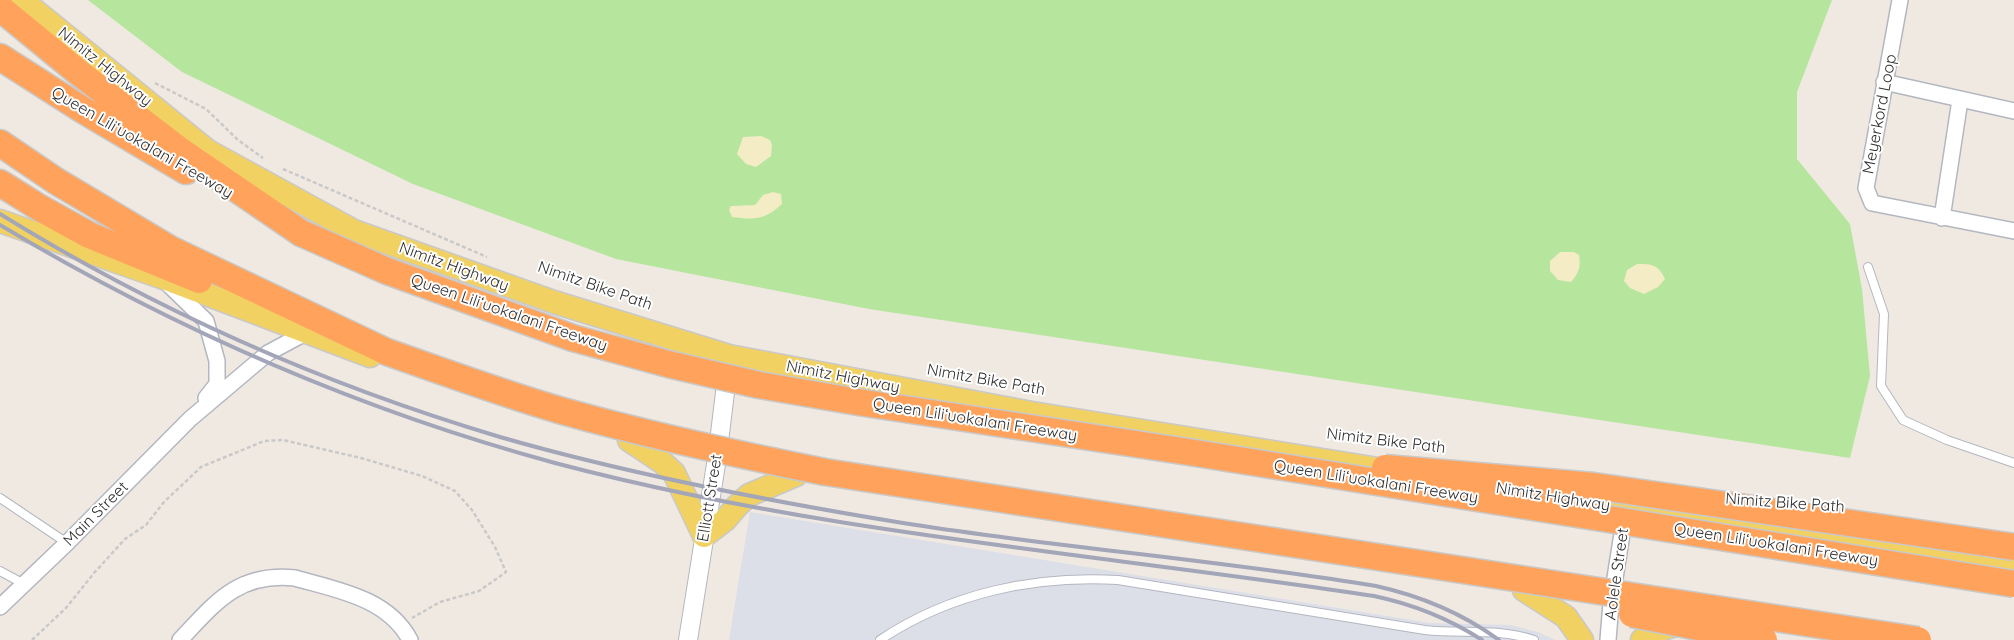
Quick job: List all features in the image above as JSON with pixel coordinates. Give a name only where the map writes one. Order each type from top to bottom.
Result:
[{"type":"highway","points":[[0,8],[78,72],[181,151],[301,233]]},
{"type":"highway","name":"Queen Liliʻuokalani Freeway","points":[[0,57],[152,153],[301,233],[387,271],[482,307],[573,338],[668,364],[759,385],[858,402],[1189,452],[2014,584]]},
{"type":"highway","points":[[0,143],[56,181],[170,249],[387,352]]},
{"type":"highway","points":[[0,183],[89,235],[148,260],[387,352],[494,390],[558,410],[661,437],[824,472],[1918,640]]},
{"type":"highway","points":[[1189,452],[1585,485],[2014,546]]},
{"type":"highway","points":[[1108,516],[1764,640]]},
{"type":"main road","name":"Nimitz Highway","points":[[22,0],[208,150],[354,231],[554,302],[729,356],[1032,413],[2014,568]]},
{"type":"main road","points":[[0,221],[161,276],[472,393],[629,440],[796,475],[1085,523],[1838,639]]},
{"type":"main road","points":[[629,440],[662,462],[674,473],[704,536],[725,520],[749,495],[796,475]]},
{"type":"main road","points":[[1524,590],[1566,617],[1582,640]]},
{"type":"main road","points":[[1642,640],[1650,633],[1697,618]]},
{"type":"street","name":"Meyerkord Loop","points":[[1900,0],[1866,188],[1872,203],[2014,231]]},
{"type":"street","points":[[1884,82],[1960,100],[2014,110]]},
{"type":"street","points":[[1942,218],[1960,100]]},
{"type":"street","name":"Main Street","points":[[161,276],[206,321],[216,361],[218,384],[190,419]]},
{"type":"street","name":"Main Street","points":[[0,607],[67,544],[190,419],[268,353],[306,332]]},
{"type":"street","name":"Elliott Street","points":[[688,640],[717,458],[729,356]]},
{"type":"street","name":"Aolele Street","points":[[1608,640],[1611,603],[1626,508]]},
{"type":"street","points":[[180,640],[224,595],[246,583],[270,577],[295,578],[369,601],[392,616],[410,640]]},
{"type":"lane","points":[[1868,267],[1884,314],[1882,386],[1903,420],[1947,440],[2014,462]]},
{"type":"lane","points":[[0,498],[67,544]]},
{"type":"lane","points":[[0,571],[24,584]]},
{"type":"lane","points":[[880,640],[924,615],[963,599],[1030,583],[1090,578],[1118,580],[1426,630],[1449,633],[1489,632],[1534,640]]},
{"type":"path","points":[[150,81],[206,109],[238,140],[263,159]]},
{"type":"path","points":[[279,168],[492,259]]},
{"type":"path","points":[[32,640],[66,608],[94,573],[125,540],[146,525],[164,502],[201,467],[264,441],[283,440],[361,458],[422,476],[455,491],[472,510],[495,548],[506,572],[479,591],[440,602],[401,626]]},
{"type":"shaded area","points":[[750,512],[1430,623],[1510,625],[1538,632],[1555,640],[729,640]]},
{"type":"green space","points":[[88,0],[1832,0],[1797,92],[1797,159],[1850,224],[1862,289],[1870,376],[1850,458],[869,309],[616,259],[413,184],[182,72]]},
{"type":"sand","points":[[761,136],[770,140],[772,145],[771,156],[756,167],[746,164],[737,154],[743,137]]},
{"type":"sand","points":[[773,192],[781,194],[782,204],[770,213],[759,218],[732,217],[729,210],[731,206],[755,205],[763,195]]},
{"type":"sand","points":[[1560,252],[1574,252],[1579,255],[1579,270],[1571,282],[1558,280],[1550,271],[1550,261]]},
{"type":"sand","points":[[1637,264],[1654,266],[1660,270],[1665,279],[1658,287],[1644,294],[1630,288],[1624,281],[1627,270]]},
{"type":"railway","points":[[0,214],[119,282],[242,342],[370,394],[500,437],[650,475],[852,515],[1021,540],[1258,569],[1376,586],[1425,600],[1456,614],[1499,640]]},
{"type":"railway","points":[[0,225],[133,299],[269,363],[339,392],[410,418],[482,442],[555,463],[656,487],[758,508],[860,525],[1374,596],[1430,613],[1482,640]]}]
